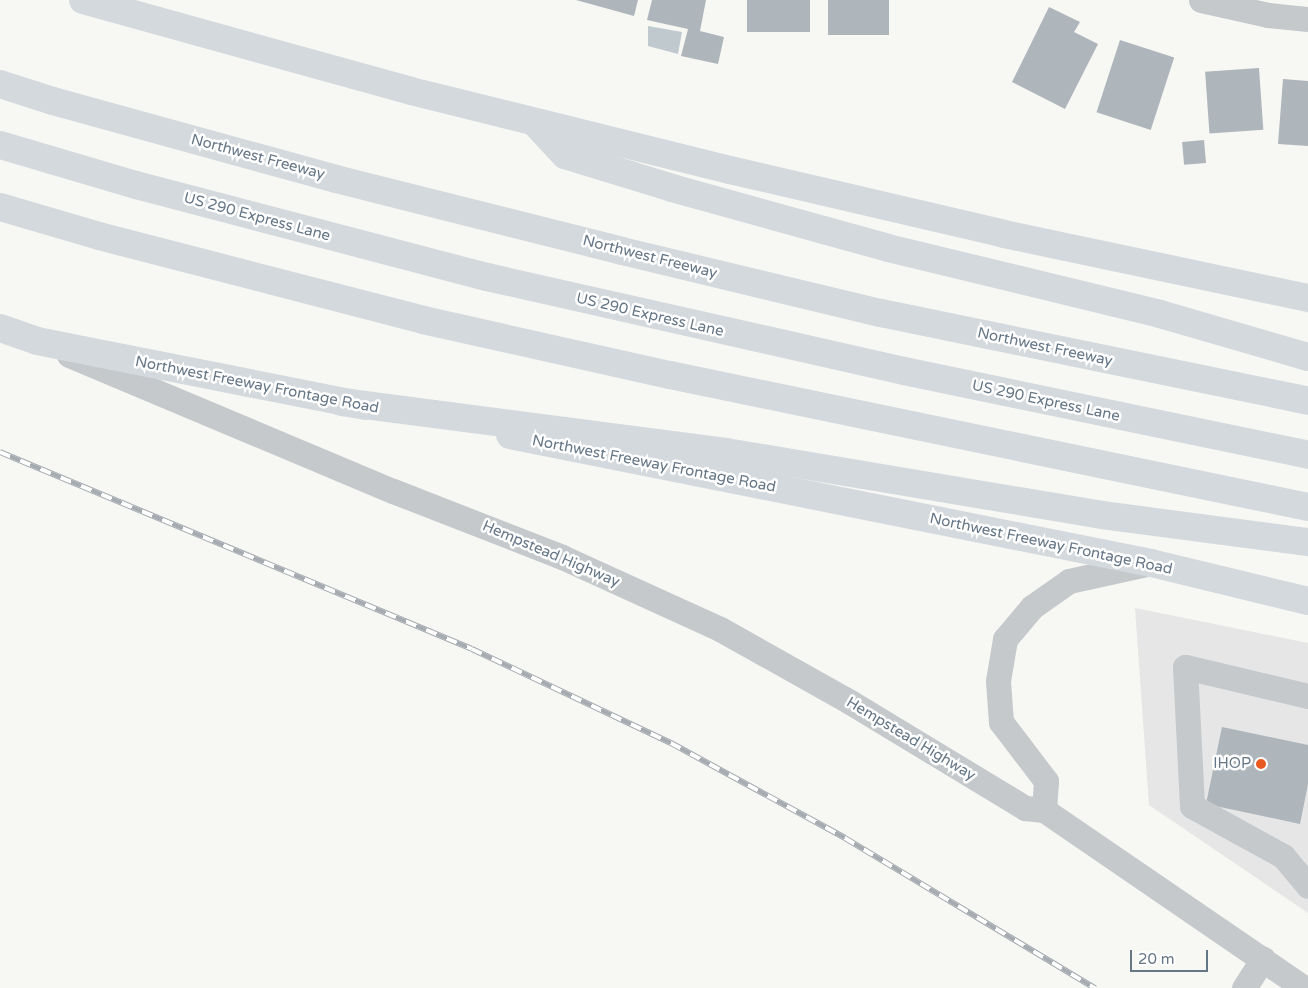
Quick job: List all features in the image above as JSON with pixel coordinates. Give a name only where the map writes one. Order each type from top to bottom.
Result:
[{"type":"main road","points":[[83,0],[321,67],[535,123],[995,232],[1308,298]]},
{"type":"main road","name":"Northwest Freeway","points":[[0,84],[53,101],[336,179],[631,253],[881,313],[1308,401]]},
{"type":"main road","points":[[535,123],[565,156],[780,219],[1106,300],[1308,357]]},
{"type":"main road","name":"US 290 Express Lane","points":[[0,145],[136,185],[487,277],[904,371],[1308,455]]},
{"type":"main road","points":[[0,207],[99,236],[423,320],[670,375],[1308,507]]},
{"type":"main road","name":"Northwest Freeway Frontage Road","points":[[0,328],[37,341],[1151,563],[1308,601]]},
{"type":"main road","points":[[342,402],[726,452],[1102,516],[1308,542]]},
{"type":"street","points":[[1201,0],[1268,15],[1308,19]]},
{"type":"street","name":"Hempstead Highway","points":[[37,341],[394,491],[562,557],[711,625],[850,702],[1025,808],[1044,810],[1304,988]]},
{"type":"street","points":[[1044,810],[1046,781],[1002,722],[998,681],[1005,639],[1032,607],[1069,582],[1151,563]]},
{"type":"street","points":[[1308,696],[1184,667],[1192,806],[1283,856],[1308,886]]},
{"type":"street","points":[[1244,988],[1263,959]]},
{"type":"shaded area","points":[[648,26],[682,32],[678,54],[648,46]]},
{"type":"shaded area","points":[[1135,608],[1308,643],[1308,913],[1149,805]]},
{"type":"building","points":[[576,0],[638,0],[634,16]]},
{"type":"building","points":[[652,0],[706,0],[700,31],[724,37],[718,64],[681,56],[688,29],[647,20]]},
{"type":"building","points":[[747,0],[810,0],[810,32],[747,32]]},
{"type":"building","points":[[828,0],[889,0],[889,35],[828,35]]},
{"type":"building","points":[[1049,7],[1080,22],[1074,32],[1098,44],[1065,109],[1012,82]]},
{"type":"building","points":[[1120,40],[1174,58],[1151,130],[1097,112]]},
{"type":"building","points":[[1259,68],[1263,130],[1209,134],[1205,72]]},
{"type":"building","points":[[1283,79],[1308,81],[1308,146],[1278,144]]},
{"type":"building","points":[[1204,140],[1206,163],[1184,165],[1182,142]]},
{"type":"building","name":"IHOP","points":[[1222,727],[1308,745],[1308,784],[1300,824],[1206,804]]},
{"type":"railway","points":[[0,452],[472,649],[671,743],[845,838],[1095,988]]},
{"type":"place","name":"IHOP","points":[[1261,764]]}]
